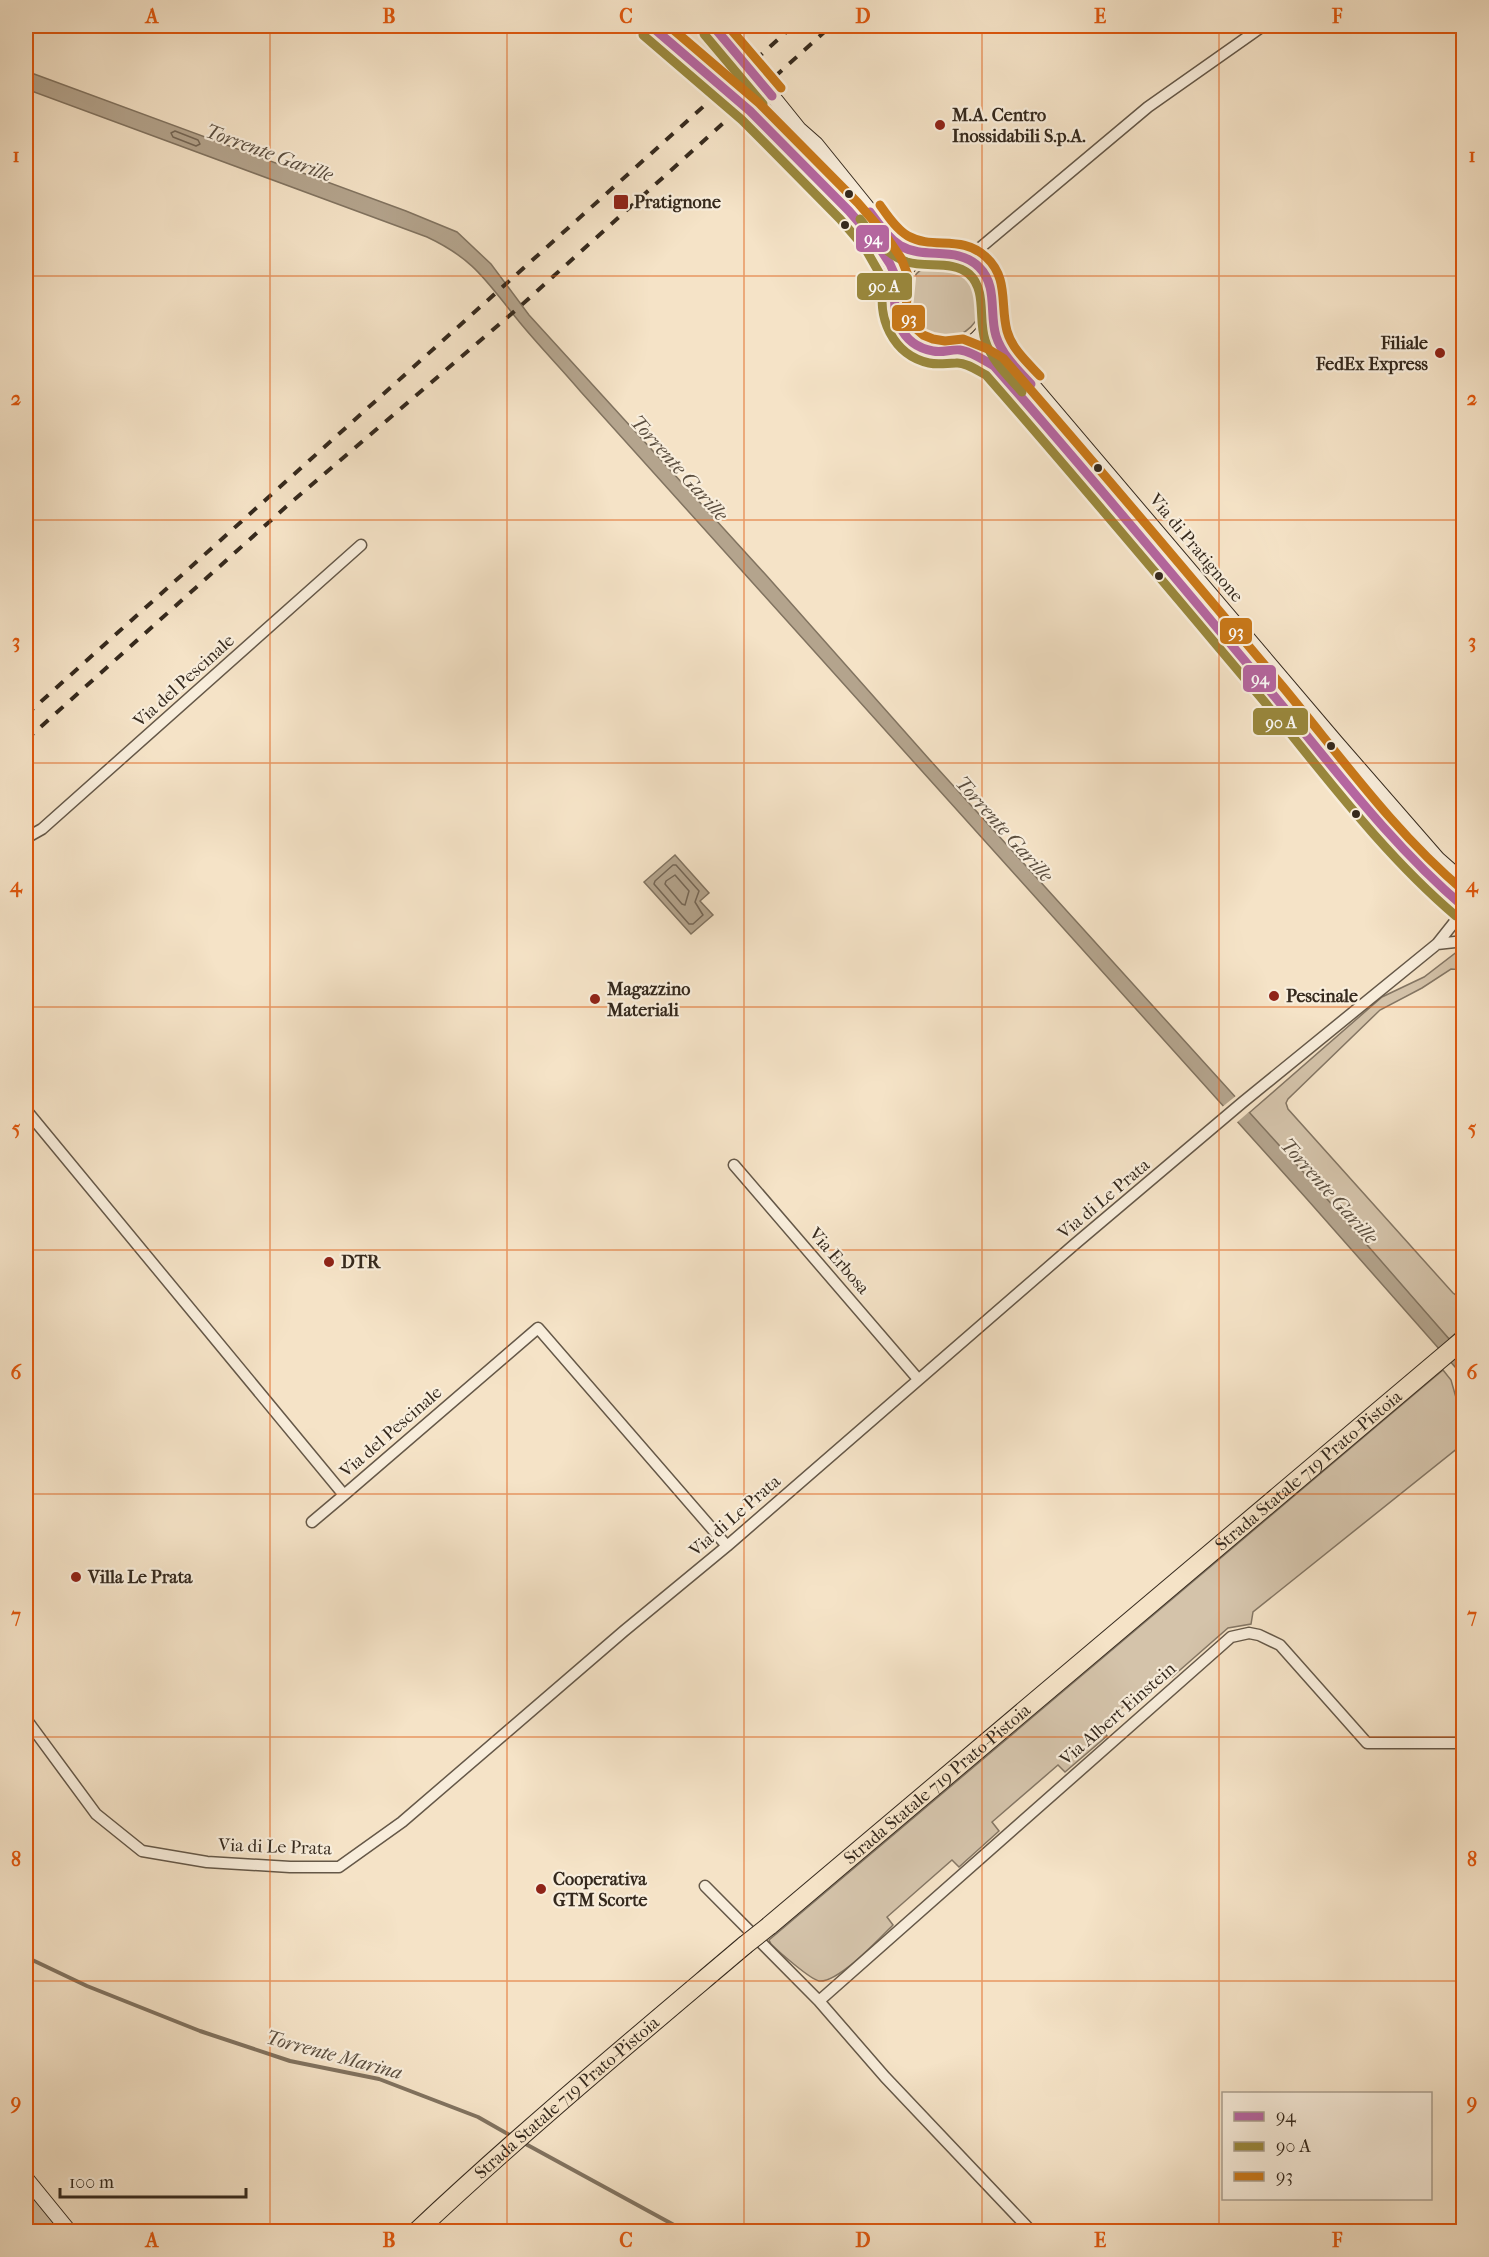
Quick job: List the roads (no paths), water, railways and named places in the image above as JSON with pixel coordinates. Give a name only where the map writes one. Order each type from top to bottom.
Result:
[{"type":"highway","name":"Strada Statale 719 Prato-Pistoia","points":[[416,2232],[564,2098],[1464,1340]]},
{"type":"highway","points":[[404,2232],[461,2189]]},
{"type":"highway","points":[[423,2232],[461,2189]]},
{"type":"main road","points":[[651,26],[714,79]]},
{"type":"main road","points":[[713,26],[739,56]]},
{"type":"main road","points":[[770,93],[799,129],[816,144],[892,238],[901,246],[930,254]]},
{"type":"main road","name":"Via di Pratignone","points":[[750,111],[849,211],[879,247],[890,264],[897,282],[894,309],[897,321],[905,334],[916,345],[930,351],[960,350],[982,358],[994,366],[1162,561],[1365,806],[1408,854],[1464,908]]},
{"type":"main road","points":[[799,129],[810,152],[849,211]]},
{"type":"main road","points":[[897,282],[911,265],[930,254],[943,252],[968,258]]},
{"type":"main road","name":"Via di Pratignone","points":[[968,258],[980,267],[988,279],[993,292],[995,333],[1000,345],[1015,364],[1344,751],[1438,859],[1464,882]]},
{"type":"main road","points":[[960,350],[983,333],[994,307]]},
{"type":"main road","points":[[26,2178],[70,2232]]},
{"type":"street","points":[[968,258],[1148,107],[1263,26]]},
{"type":"street","name":"Via del Pescinale","points":[[26,838],[42,829],[362,545]]},
{"type":"street","name":"Via di Le Prata","points":[[26,1719],[96,1814],[142,1851],[207,1862],[290,1867],[339,1867],[396,1827],[1243,1102],[1437,944],[1464,908]]},
{"type":"street","points":[[1437,944],[1464,941]]},
{"type":"street","name":"Via del Pescinale","points":[[26,1110],[344,1495],[538,1328],[727,1546]]},
{"type":"street","name":"Via Erbosa","points":[[734,1165],[918,1379]]},
{"type":"street","points":[[312,1522],[344,1495]]},
{"type":"street","name":"Via Albert Einstein","points":[[819,2001],[1231,1637],[1249,1632],[1280,1645],[1367,1743],[1464,1743]]},
{"type":"street","points":[[705,1886],[819,2001],[885,2077],[1032,2232]]},
{"type":"water","points":[[26,71],[406,211],[457,232],[491,264],[529,315],[1307,1176],[1463,1355],[1463,1376],[1306,1198],[581,392],[478,272],[457,254],[427,237],[26,89]]},
{"type":"water","points":[[675,855],[709,893],[700,901],[713,915],[691,934],[644,882]]},
{"type":"waterway","name":"Torrente Marina","points":[[26,1957],[87,1986],[200,2031],[290,2061],[379,2079],[478,2117],[513,2137]]},
{"type":"waterway","name":"Torrente Marina","points":[[522,2142],[690,2232]]},
{"type":"tunnel","points":[[739,56],[770,93]]},
{"type":"tunnel","points":[[714,79],[750,111]]},
{"type":"railway","points":[[26,715],[793,26]]},
{"type":"railway","points":[[26,740],[288,505],[516,310],[831,26]]},
{"type":"place","name":"M.A. Centro Inossidabili S.p.A.","points":[[940,125]]},
{"type":"place","name":"Pratignone","points":[[621,202]]},
{"type":"place","name":"Filiale FedEx Express","points":[[1440,353]]},
{"type":"place","name":"Pescinale","points":[[1274,996]]},
{"type":"place","name":"Magazzino Materiali","points":[[595,999]]},
{"type":"place","name":"DTR","points":[[329,1262]]},
{"type":"place","name":"Villa Le Prata","points":[[76,1577]]},
{"type":"place","name":"Cooperativa GTM Scorte","points":[[541,1889]]},
{"type":"water label","name":"Torrente Garille","points":[[269,153]]},
{"type":"water label","name":"Torrente Garille","points":[[679,468]]},
{"type":"water label","name":"Torrente Garille","points":[[1004,829]]},
{"type":"water label","name":"Torrente Garille","points":[[1329,1191]]}]
